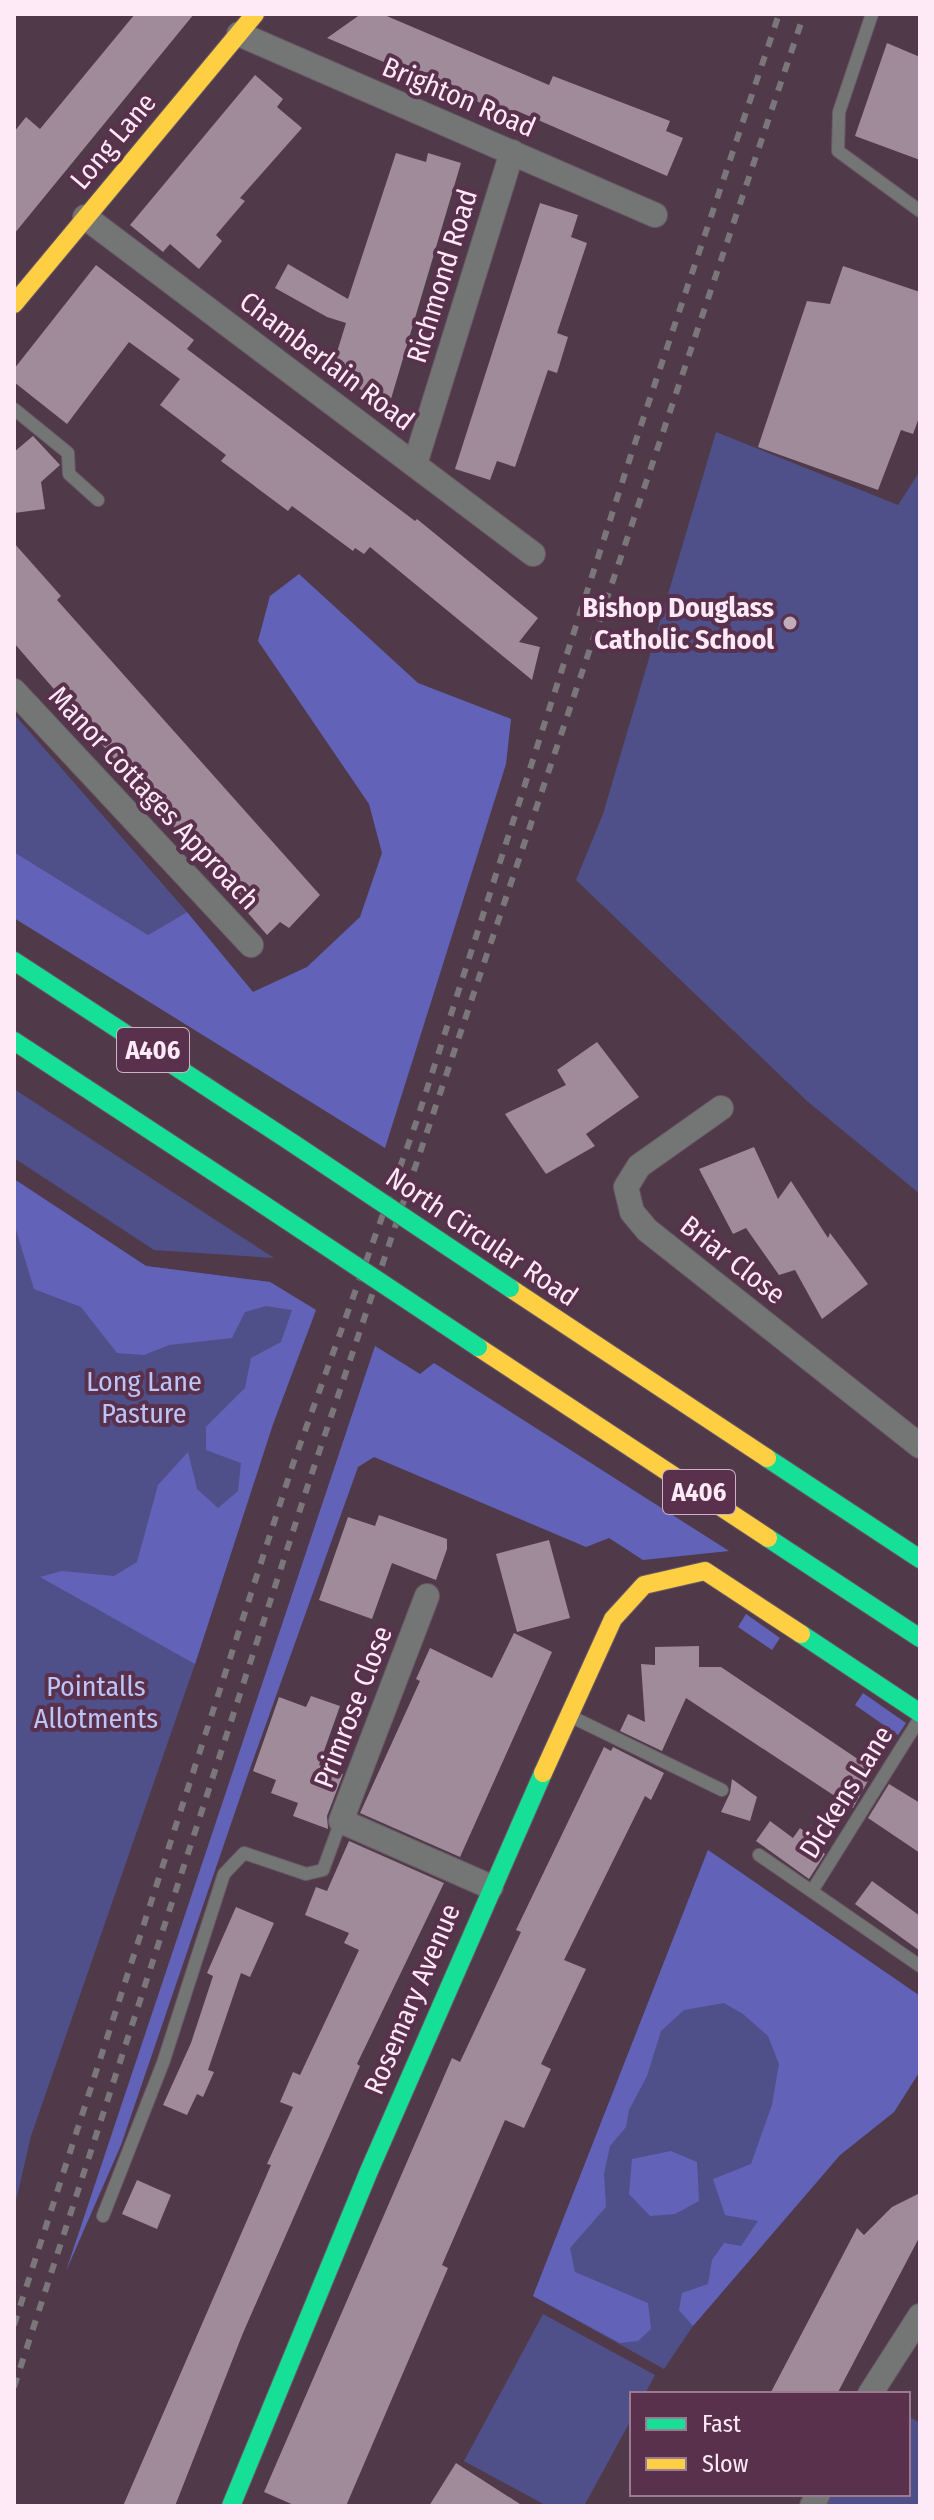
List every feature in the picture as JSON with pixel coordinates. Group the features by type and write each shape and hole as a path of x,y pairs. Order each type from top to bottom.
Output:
{"main road":[{"name":"Long Lane","path":"14,304 255,14"},
{"name":"North Circular Road","path":"14,961 920,1559"},
{"name":"A406","path":"14,1041 920,1638"},
{"name":"Rosemary Avenue","path":"231,2506 340,2234 491,1887 613,1619 644,1585 705,1571 920,1715"}],"street":[{"name":"Brighton Road","path":"239,34 655,215"},
{"name":"Richmond Road","path":"415,464 512,152"},
{"name":"Chamberlain Road","path":"85,217 533,554"},
{"name":"Manor Cottages Approach","path":"14,691 251,945"},
{"name":"Briar Close","path":"721,1108 639,1166 626,1187 632,1212 647,1230 920,1446"},
{"name":"Primrose Close","path":"427,1596 341,1821 491,1887"},
{"path":"871,2392 920,2316"}],"lane":[{"path":"872,14 839,112 838,151 920,211"},
{"path":"14,409 68,453 69,474 98,500"},
{"name":"Dickens Lane","path":"812,1891 920,1715"},
{"path":"569,1716 722,1790"},
{"path":"103,2216 163,2063 224,1874 244,1853 306,1874 323,1870 341,1821"},
{"path":"759,1855 920,1966"}],"green space":[{"name":"Bishop Douglass Catholic School","path":"716,432 898,505 920,471 920,1194 807,1101 576,880 603,814"},
{"path":"14,714 187,912 148,935 14,852"},
{"path":"14,1089 274,1258 154,1250 14,1158"},
{"name":"Long Lane Pasture","path":"14,1179 146,1266 270,1282 316,1310 273,1424 195,1664 31,2136 14,2209"},
{"path":"708,1850 920,1996 920,2071 894,2112 840,2155 693,2326 664,2369 533,2296"},
{"path":"543,2314 655,2375 646,2392 630,2392 630,2422 584,2506 547,2506 464,2461"},
{"path":"910,2417 920,2423 920,2506 813,2506 818,2496 910,2496"}],"shaded area":[{"path":"299,574 418,683 511,719 506,764 385,1148 14,918 14,852 148,935 187,912 253,992 307,967 360,917 382,853 369,804 258,641 270,596"},
{"path":"14,1179 146,1266 270,1282 316,1310 273,1424 195,1664 40,1577 62,1571 114,1576 137,1562 158,1485 188,1452 197,1489 218,1508 238,1491 241,1463 206,1450 206,1427 245,1388 251,1358 281,1342 292,1310 266,1306 245,1312 232,1338 169,1345 144,1355 117,1353 81,1307 34,1289 14,1223"},
{"path":"375,1346 420,1374 434,1363 729,1551 643,1560 609,1538 586,1547 374,1457 358,1467 247,1777 121,2145 66,2271"},
{"path":"746,1614 780,1638 772,1650 738,1627"},
{"path":"863,1693 906,1723 898,1735 855,1705"},
{"path":"708,1850 920,1996 920,2071 894,2112 840,2155 693,2326 679,2310 682,2293 708,2284 712,2260 724,2243 741,2246 758,2221 725,2215 713,2179 751,2164 772,2105 779,2064 768,2036 743,2014 724,2003 684,2010 661,2031 647,2076 629,2110 626,2127 610,2146 604,2174 606,2207 570,2248 575,2272 648,2303 651,2329 638,2341 620,2343 533,2296"},
{"path":"671,2151 697,2162 699,2201 675,2214 650,2216 629,2194 632,2159"}],"building":[{"path":"135,14 194,14 14,234 14,132 26,117 40,129"},
{"path":"361,14 382,14 549,85 553,76 670,121 666,131 683,138 667,176 515,110 512,116 327,38"},
{"path":"887,43 920,57 920,160 855,136"},
{"path":"255,75 283,99 277,107 302,128 240,198 245,201 216,235 222,241 199,269 170,244 163,252 130,225"},
{"path":"396,153 426,162 428,153 461,163 388,409 357,387 361,373 333,365 346,323 327,317 275,288 288,264 348,299"},
{"path":"540,203 578,215 571,237 587,243 557,333 568,337 557,373 548,370 515,467 497,461 490,480 455,469"},
{"path":"96,265 194,340 187,349 415,521 417,519 538,618 519,642 540,647 532,680 370,547 364,554 355,548 353,551 292,506 288,511 221,461 226,455 160,405 180,379 129,342 67,424 14,382 14,369"},
{"path":"843,266 920,292 920,415 913,434 901,430 878,490 758,447 807,301 830,304"},
{"path":"33,436 60,465 41,482 45,509 14,513 14,452"},
{"path":"14,543 61,596 57,600 320,895 289,928 280,922 267,935 14,643"},
{"path":"597,1042 639,1097 586,1134 595,1146 546,1174 505,1114 566,1085 557,1070"},
{"path":"754,1147 778,1199 791,1181 828,1238 830,1233 868,1284 822,1319 795,1270 779,1275 746,1228 733,1234 699,1169"},
{"path":"379,1515 447,1539 447,1549 436,1580 392,1563 372,1619 319,1600 348,1517 375,1526"},
{"path":"549,1540 570,1618 517,1632 496,1554"},
{"path":"514,1633 552,1652 460,1857 360,1813 420,1681 416,1679 430,1648 492,1678"},
{"path":"699,1646 699,1667 721,1667 874,1770 853,1808 686,1698 662,1751 620,1731 628,1714 645,1722 641,1664 655,1665 655,1647"},
{"path":"311,1696 340,1706 319,1765 343,1774 327,1816 328,1829 293,1816 298,1803 271,1793 276,1780 253,1771 279,1697 306,1707"},
{"path":"604,1747 611,1751 613,1747 664,1773 651,1800 645,1796 564,1960 586,1969 541,2064 551,2069 524,2128 505,2120 442,2265 448,2268 346,2506 296,2506 264,2492 452,2058 460,2062 521,1932 516,1930"},
{"path":"732,1779 757,1797 750,1821 721,1812 730,1793"},
{"path":"889,1784 920,1803 920,1853 868,1818"},
{"path":"770,1821 793,1838 800,1828 824,1846 821,1851 825,1854 809,1879 756,1841"},
{"path":"349,1841 444,1883 357,2064 360,2066 243,2333 175,2506 123,2506 271,2165 267,2164 293,2107 280,2102 293,2072 300,2075 359,1950 344,1943 349,1933 305,1915 316,1887 327,1891"},
{"path":"872,1881 920,1916 920,1951 855,1904"},
{"path":"236,1907 274,1923 250,1977 241,1973 208,2070 214,2072 203,2097 197,2094 187,2115 163,2105 191,2043 213,1976 207,1973"},
{"path":"137,2180 171,2195 157,2229 122,2214"},
{"path":"920,2193 920,2236 838,2392 771,2392 857,2228 864,2235 892,2207"},
{"path":"456,2463 523,2506 429,2506"}],"railway":[{"path":"14,2325 293,1464 417,1120 630,458 779,14"},
{"path":"14,2387 311,1476 804,14"}],"traffic: fast":[{"path":"14,961 291,1142"},
{"path":"14,1041 258,1201"},
{"path":"291,1142 510,1288"},
{"path":"258,1201 478,1347"},
{"path":"767,1458 920,1559"},
{"path":"768,1538 920,1638"},
{"path":"801,1634 920,1713"},
{"path":"231,2506 369,2171 543,1773"}],"traffic: slow":[{"path":"14,304 255,14"},
{"path":"510,1288 767,1458"},
{"path":"478,1347 768,1538"},
{"path":"543,1773 613,1619 644,1585 705,1571 801,1634"}],"place":[{"name":"Bishop Douglass Catholic School","path":"790,623"}],"park label":[{"name":"Pointalls Allotments","path":"96,1702"}]}
